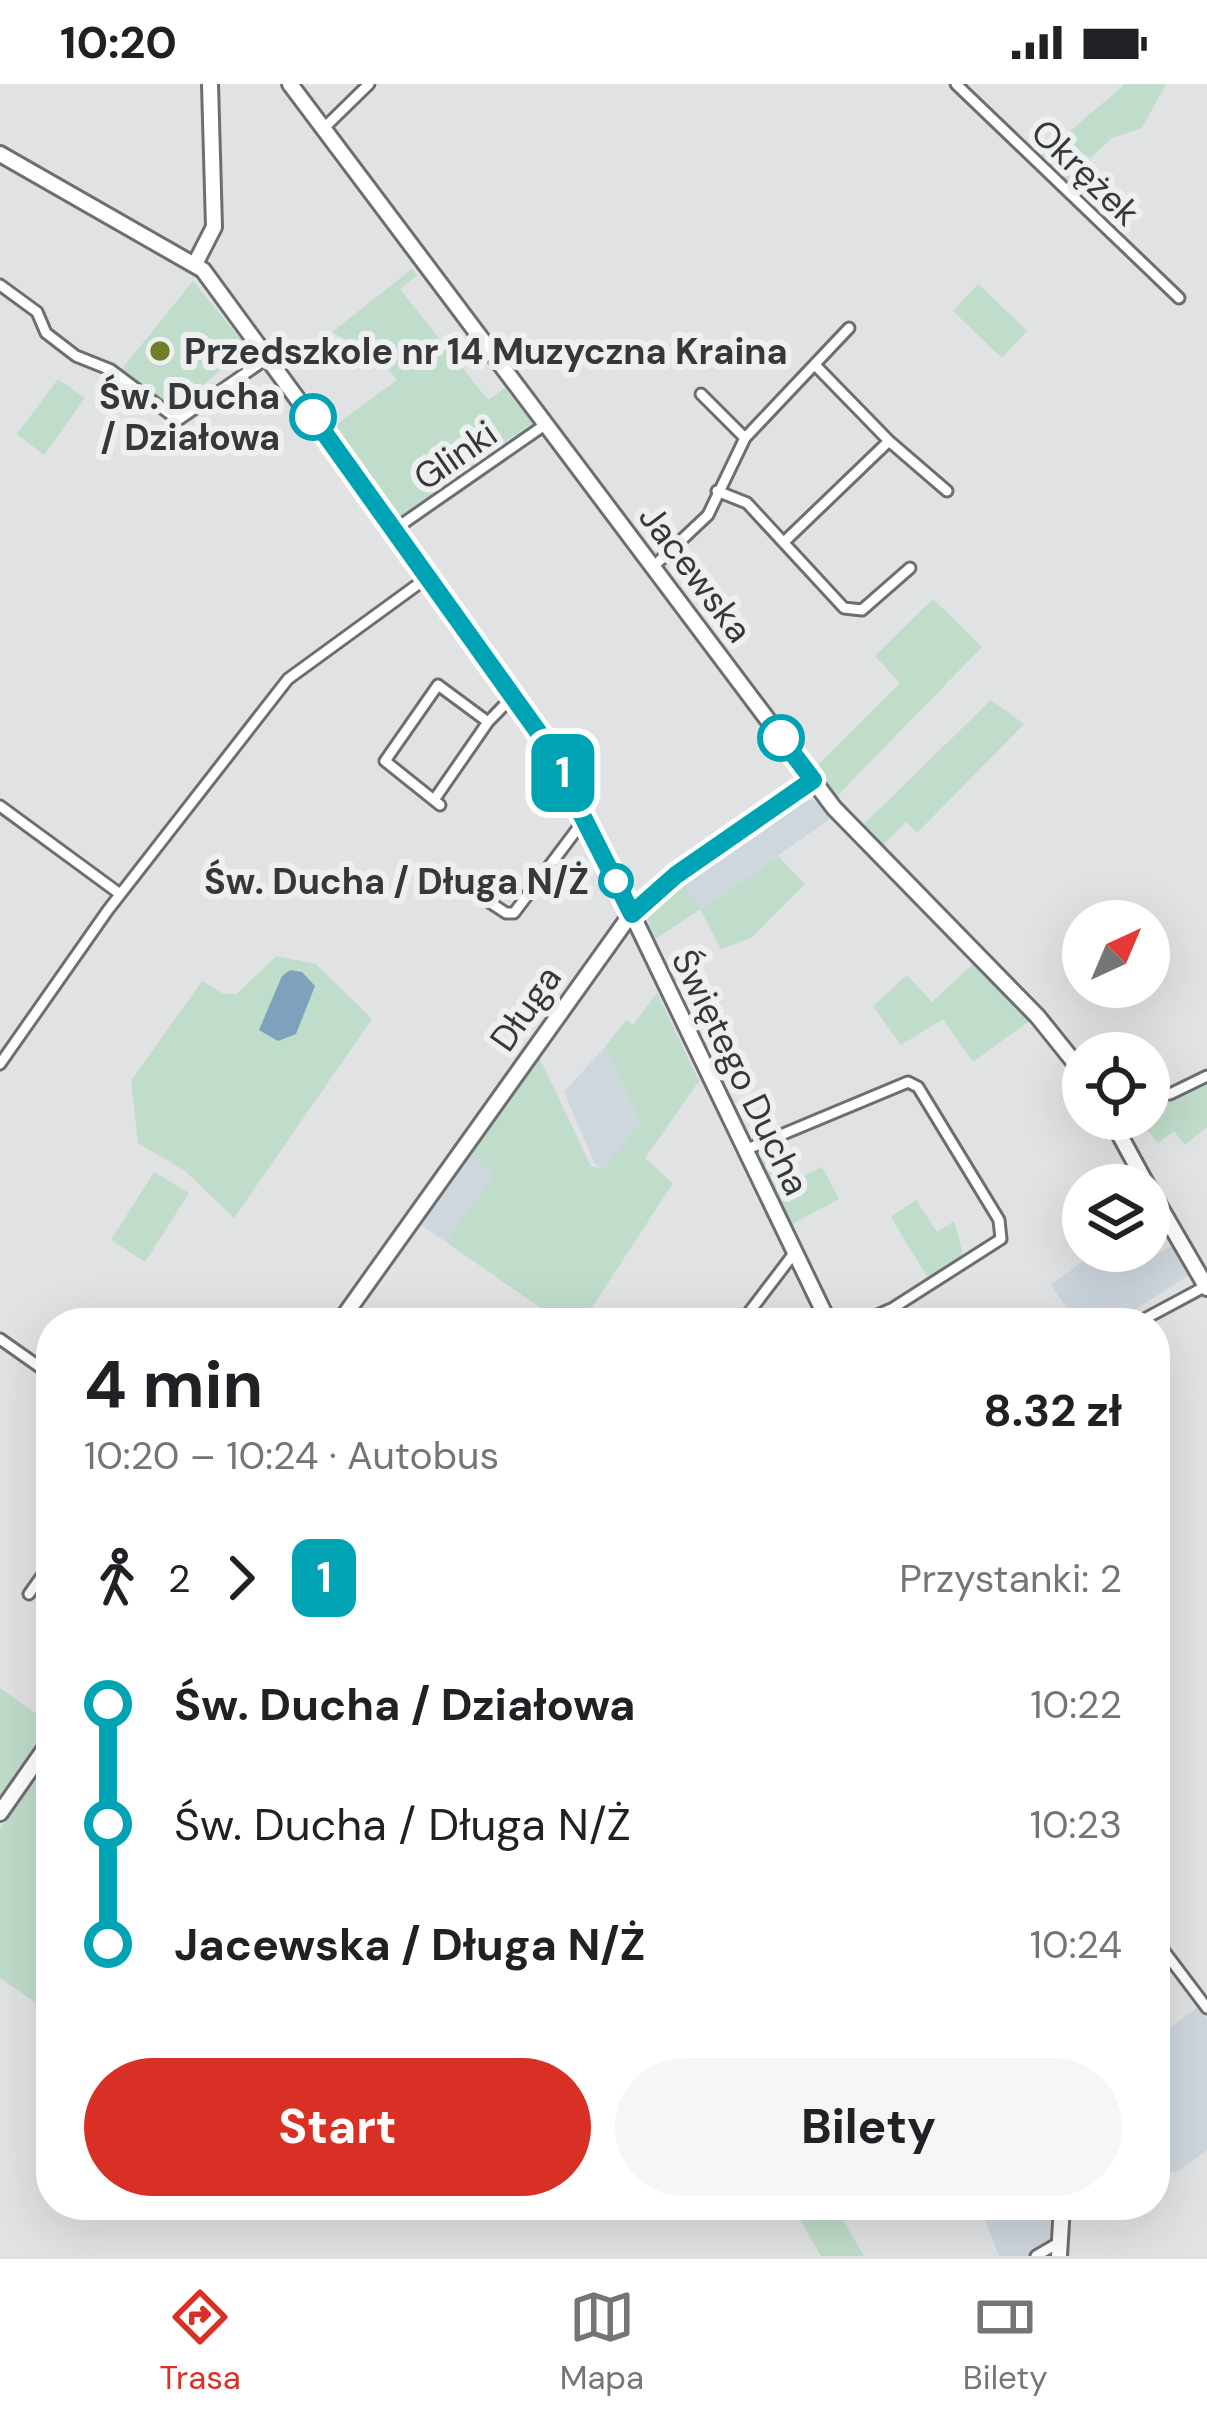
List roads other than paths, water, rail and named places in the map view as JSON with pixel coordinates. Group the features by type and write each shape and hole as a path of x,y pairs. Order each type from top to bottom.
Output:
{"street":[{"path":"195,264 214,227 210,84"},
{"name":"Jacewska","path":"290,84 852,830 1062,1047"},
{"path":"322,130 369,84"},
{"name":"Okrężek","path":"956,84 1179,298"},
{"name":"Świętego Ducha","path":"0,154 195,264 269,356 514,695 588,823 822,1308"},
{"path":"0,284 37,312 46,333 76,356 111,370 178,420 269,356"},
{"path":"654,566 708,515 745,438 849,328"},
{"path":"815,365 889,441 947,491"},
{"path":"701,394 745,438"},
{"name":"Glinki","path":"395,529 546,424"},
{"path":"784,542 889,441"},
{"path":"717,490 747,503 844,608 854,612 910,568"},
{"path":"0,1064 4,1047 288,679 428,576"},
{"path":"488,722 438,686 385,761 437,802 488,722 514,695"},
{"name":"Długa","path":"351,1308 632,914 676,875 813,780"},
{"path":"0,806 120,894"},
{"path":"471,890 506,913 514,913 578,829 588,823"},
{"path":"1170,1094 1207,1076"},
{"path":"746,1150 908,1082 918,1087 1003,1231 995,1248 886,1308"},
{"path":"1166,1308 1206,1287 1170,1225"},
{"path":"752,1308 795,1252"},
{"path":"0,1340 36,1365"},
{"path":"29,1594 36,1584"},
{"path":"0,1813 36,1761"},
{"path":"1170,1959 1207,2008"},
{"path":"1036,2256 1060,2249"}],"water":[{"path":"290,970 302,972 315,986 296,1034 278,1041 259,1030 282,976"}],"place":[{"name":"Przedszkole nr 14 Muzyczna Kraina","path":"160,351"},
{"name":"Św. Ducha / Działowa","path":"313,417"},
{"name":"Św. Ducha / Długa N/Ż","path":"616,881"}]}
